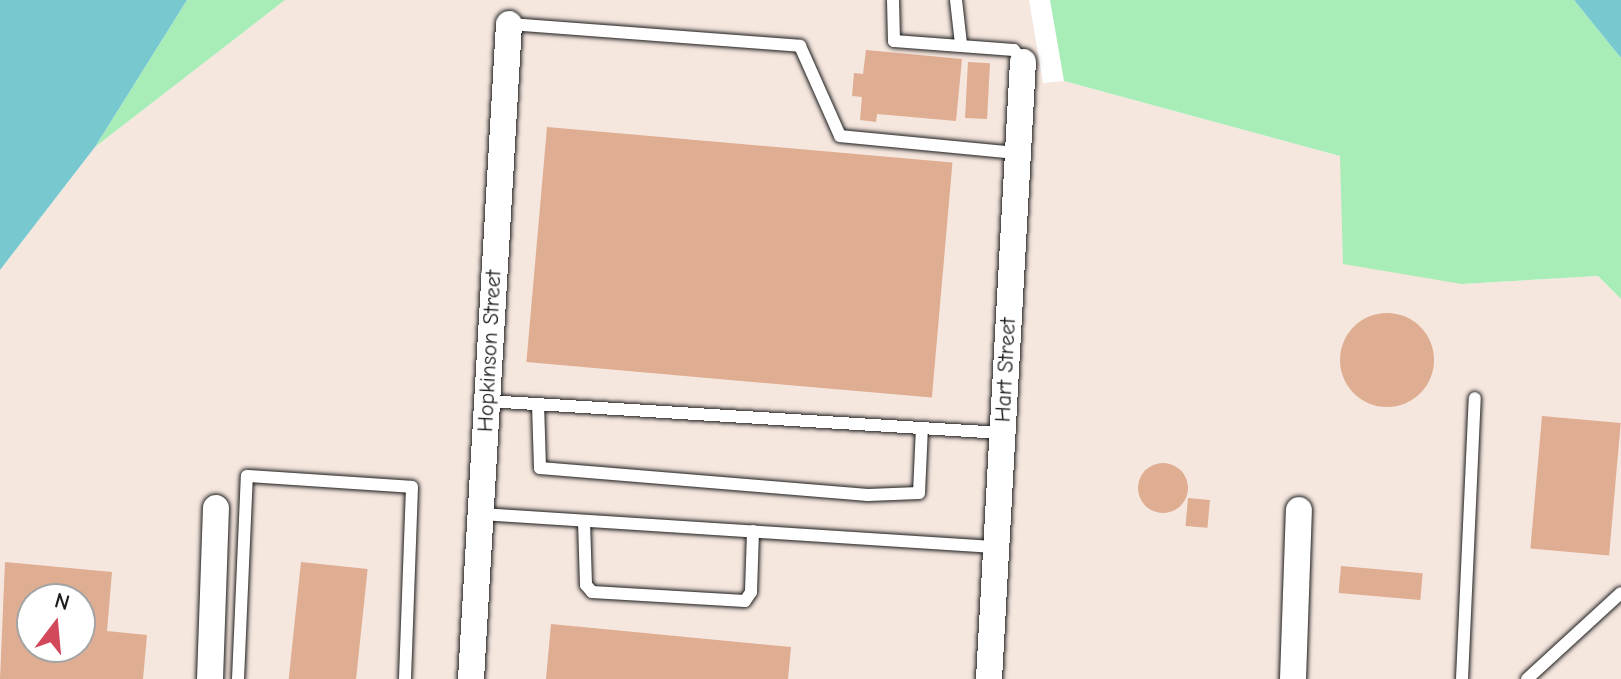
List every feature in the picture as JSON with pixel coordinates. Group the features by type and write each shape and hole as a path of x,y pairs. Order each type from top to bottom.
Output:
{"street":[{"name":"Hopkinson Street","path":"471,679 509,24"},
{"name":"Hart Street","path":"989,679 1023,62"},
{"path":"210,679 216,508"},
{"path":"1293,679 1299,510"}],"lane":[{"path":"893,0 894,41 1014,50 1023,62"},
{"path":"956,0 961,44"},
{"path":"509,24 800,46 840,136 1018,153"},
{"path":"1462,679 1475,398"},
{"path":"487,401 1002,433"},
{"path":"538,404 540,468 868,495 919,493 922,428"},
{"path":"238,679 247,476 412,487 405,679"},
{"path":"481,514 996,547"},
{"path":"584,521 586,585 592,592 607,593 745,601 751,592 753,531"},
{"path":"1527,679 1621,593"}],"shaded area":[{"path":"285,0 1029,0 1043,83 1064,81 1340,156 1462,284 1598,276 1621,299 1621,679 0,679 0,270 95,147"}],"green space":[{"path":"187,0 285,0 95,147"},
{"path":"1050,0 1574,0 1621,58 1621,299 1598,276 1462,284 1343,264 1340,156 1064,81"}],"water":[{"path":"0,0 187,0 95,147 0,270"},
{"path":"1574,0 1621,0 1621,58"}],"building":[{"path":"866,50 962,59 956,121 877,114 876,122 860,120 862,97 852,96 854,73 863,74"},
{"path":"968,62 990,63 987,119 965,118"},
{"path":"547,127 952,162 932,398 526,362"},
{"path":"1387,313 1405,316 1420,327 1431,342 1434,360 1431,378 1420,393 1405,404 1387,407 1369,404 1354,393 1343,378 1340,360 1343,342 1354,327 1369,316"},
{"path":"1542,416 1621,423 1609,555 1530,548"},
{"path":"1163,463 1181,470 1188,488 1181,506 1163,513 1145,506 1138,488 1145,470"},
{"path":"1188,498 1210,500 1207,528 1186,526"},
{"path":"5,562 112,572 107,631 147,635 143,679 0,679"},
{"path":"301,562 368,569 356,679 289,679"},
{"path":"1341,566 1423,573 1420,600 1339,593"},
{"path":"551,624 791,647 788,679 546,679"}]}
